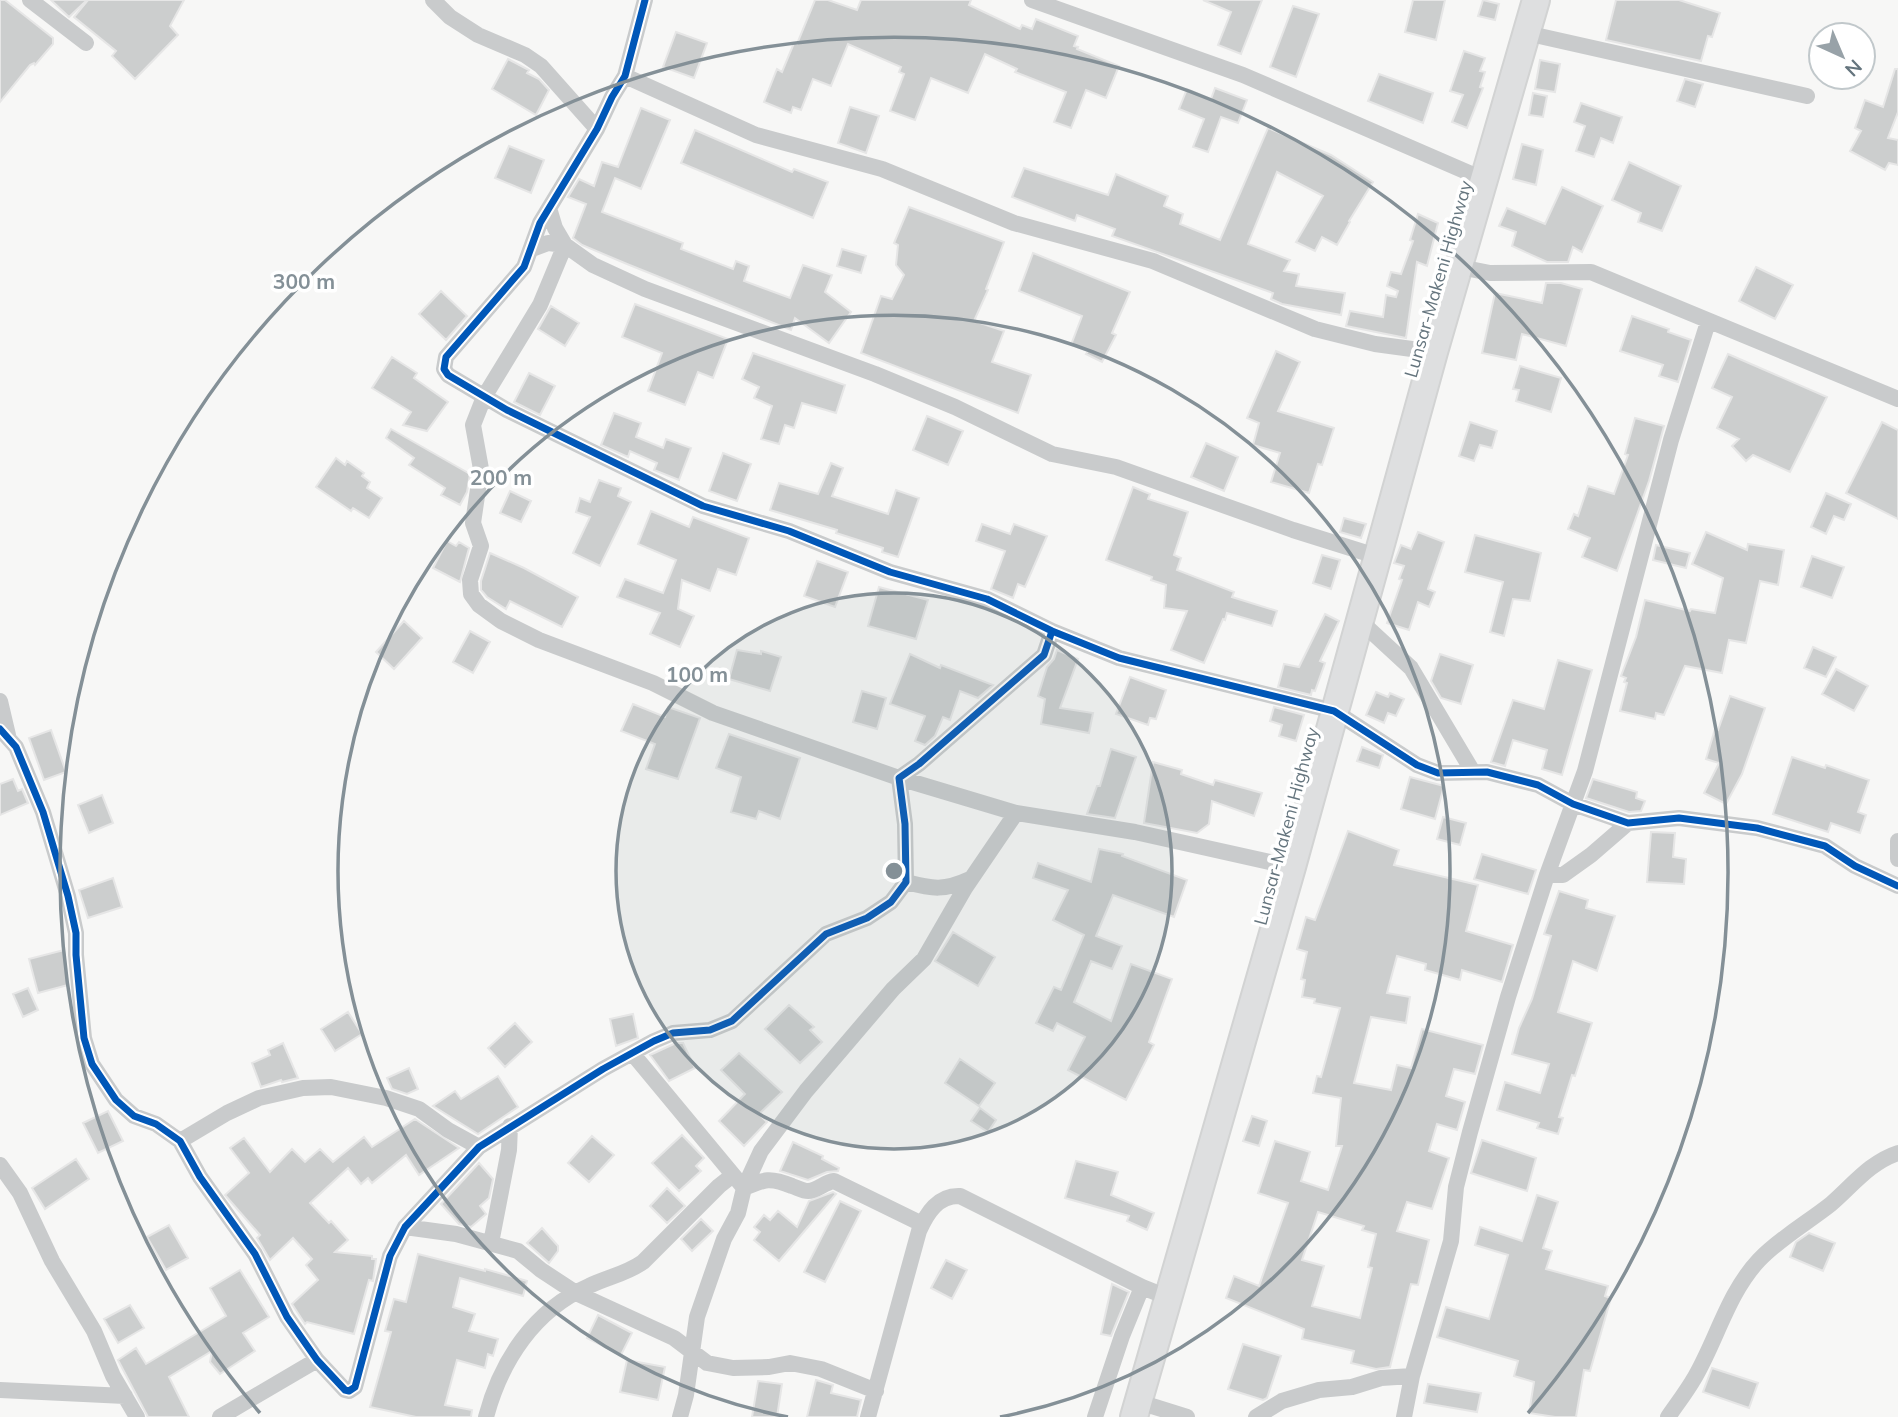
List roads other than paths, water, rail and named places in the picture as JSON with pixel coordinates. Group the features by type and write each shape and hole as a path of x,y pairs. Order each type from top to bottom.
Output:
{"main road":[{"name":"Lunsar-Makeni Highway","path":"1137,1410 1167,1297 1292,867 1376,556 1536,0"}],"street":[{"path":"30,0 86,43"},
{"path":"433,0 450,17 478,35 525,55 541,66 597,129"},
{"path":"645,0 625,76 597,129 540,223 524,267 446,357 444,369 448,375 484,397 703,506 789,531 890,572 987,599 1052,631 1119,659 1334,711 1417,765 1438,773 1487,772 1538,785 1573,804 1628,823 1679,818 1757,828 1825,846 1855,866 1898,886"},
{"path":"1032,0 1242,75 1483,178"},
{"path":"1526,33 1807,96"},
{"path":"625,76 756,135 883,169 1014,223 1153,261 1315,329 1375,344 1434,352"},
{"path":"550,208 555,228 565,245 593,265 645,289 886,379 955,407 1052,454 1116,467 1293,530 1376,556"},
{"path":"532,249 548,243 565,245"},
{"path":"565,245 540,305 484,397 473,425 481,469 473,523 481,546 470,580 471,594 479,605 501,621 539,640 653,683 713,713 898,778 1016,813 1135,832 1292,867"},
{"path":"1460,267 1490,273 1591,272 1898,399"},
{"path":"1404,1417 1412,1376 1451,1241 1456,1187 1467,1143 1508,997 1547,875 1585,771 1671,440 1707,322"},
{"path":"1359,620 1411,668 1473,772"},
{"path":"898,778 919,764 1044,655 1052,631"},
{"path":"0,701 4,732 16,747 43,812 68,896 76,933 84,1038 92,1063 116,1100 134,1116 156,1124 180,1142 200,1177 255,1254 287,1317 317,1360 349,1391 355,1387 390,1256 405,1227 479,1147 632,1053 673,1033 710,1030 732,1021 826,934 867,918 891,902 906,882 905,824 898,778"},
{"path":"680,1417 686,1395 697,1317 724,1239 761,1151 806,1091 893,989 924,959 972,878 1016,813"},
{"path":"1547,875 1563,875 1628,823"},
{"path":"1898,841 1898,859"},
{"path":"906,882 930,889 950,888 972,878"},
{"path":"632,1053 744,1188"},
{"path":"180,1142 227,1113 259,1098 303,1088 331,1087 386,1098 419,1109 447,1130 479,1147"},
{"path":"491,1243 509,1150 510,1126"},
{"path":"1668,1417 1696,1376 1725,1311 1758,1262 1783,1237 1830,1205 1866,1171 1886,1157 1898,1153"},
{"path":"0,1165 20,1193 52,1261 94,1331 113,1376 137,1417"},
{"path":"486,1417 493,1391 515,1349 534,1323 589,1286 630,1272 733,1175"},
{"path":"744,1188 767,1179 806,1191 834,1181 922,1224"},
{"path":"868,1417 922,1224 941,1200 949,1196 960,1196 1167,1297"},
{"path":"405,1227 456,1234 518,1251 576,1293 674,1338 707,1363 733,1368 769,1367 790,1363 821,1369 876,1391"},
{"path":"1095,1417 1122,1336 1142,1287"},
{"path":"220,1417 317,1360"},
{"path":"1256,1417 1282,1401 1319,1390 1352,1387 1381,1378 1412,1376"},
{"path":"0,1390 125,1396"},
{"path":"1137,1410 1187,1417"}]}
